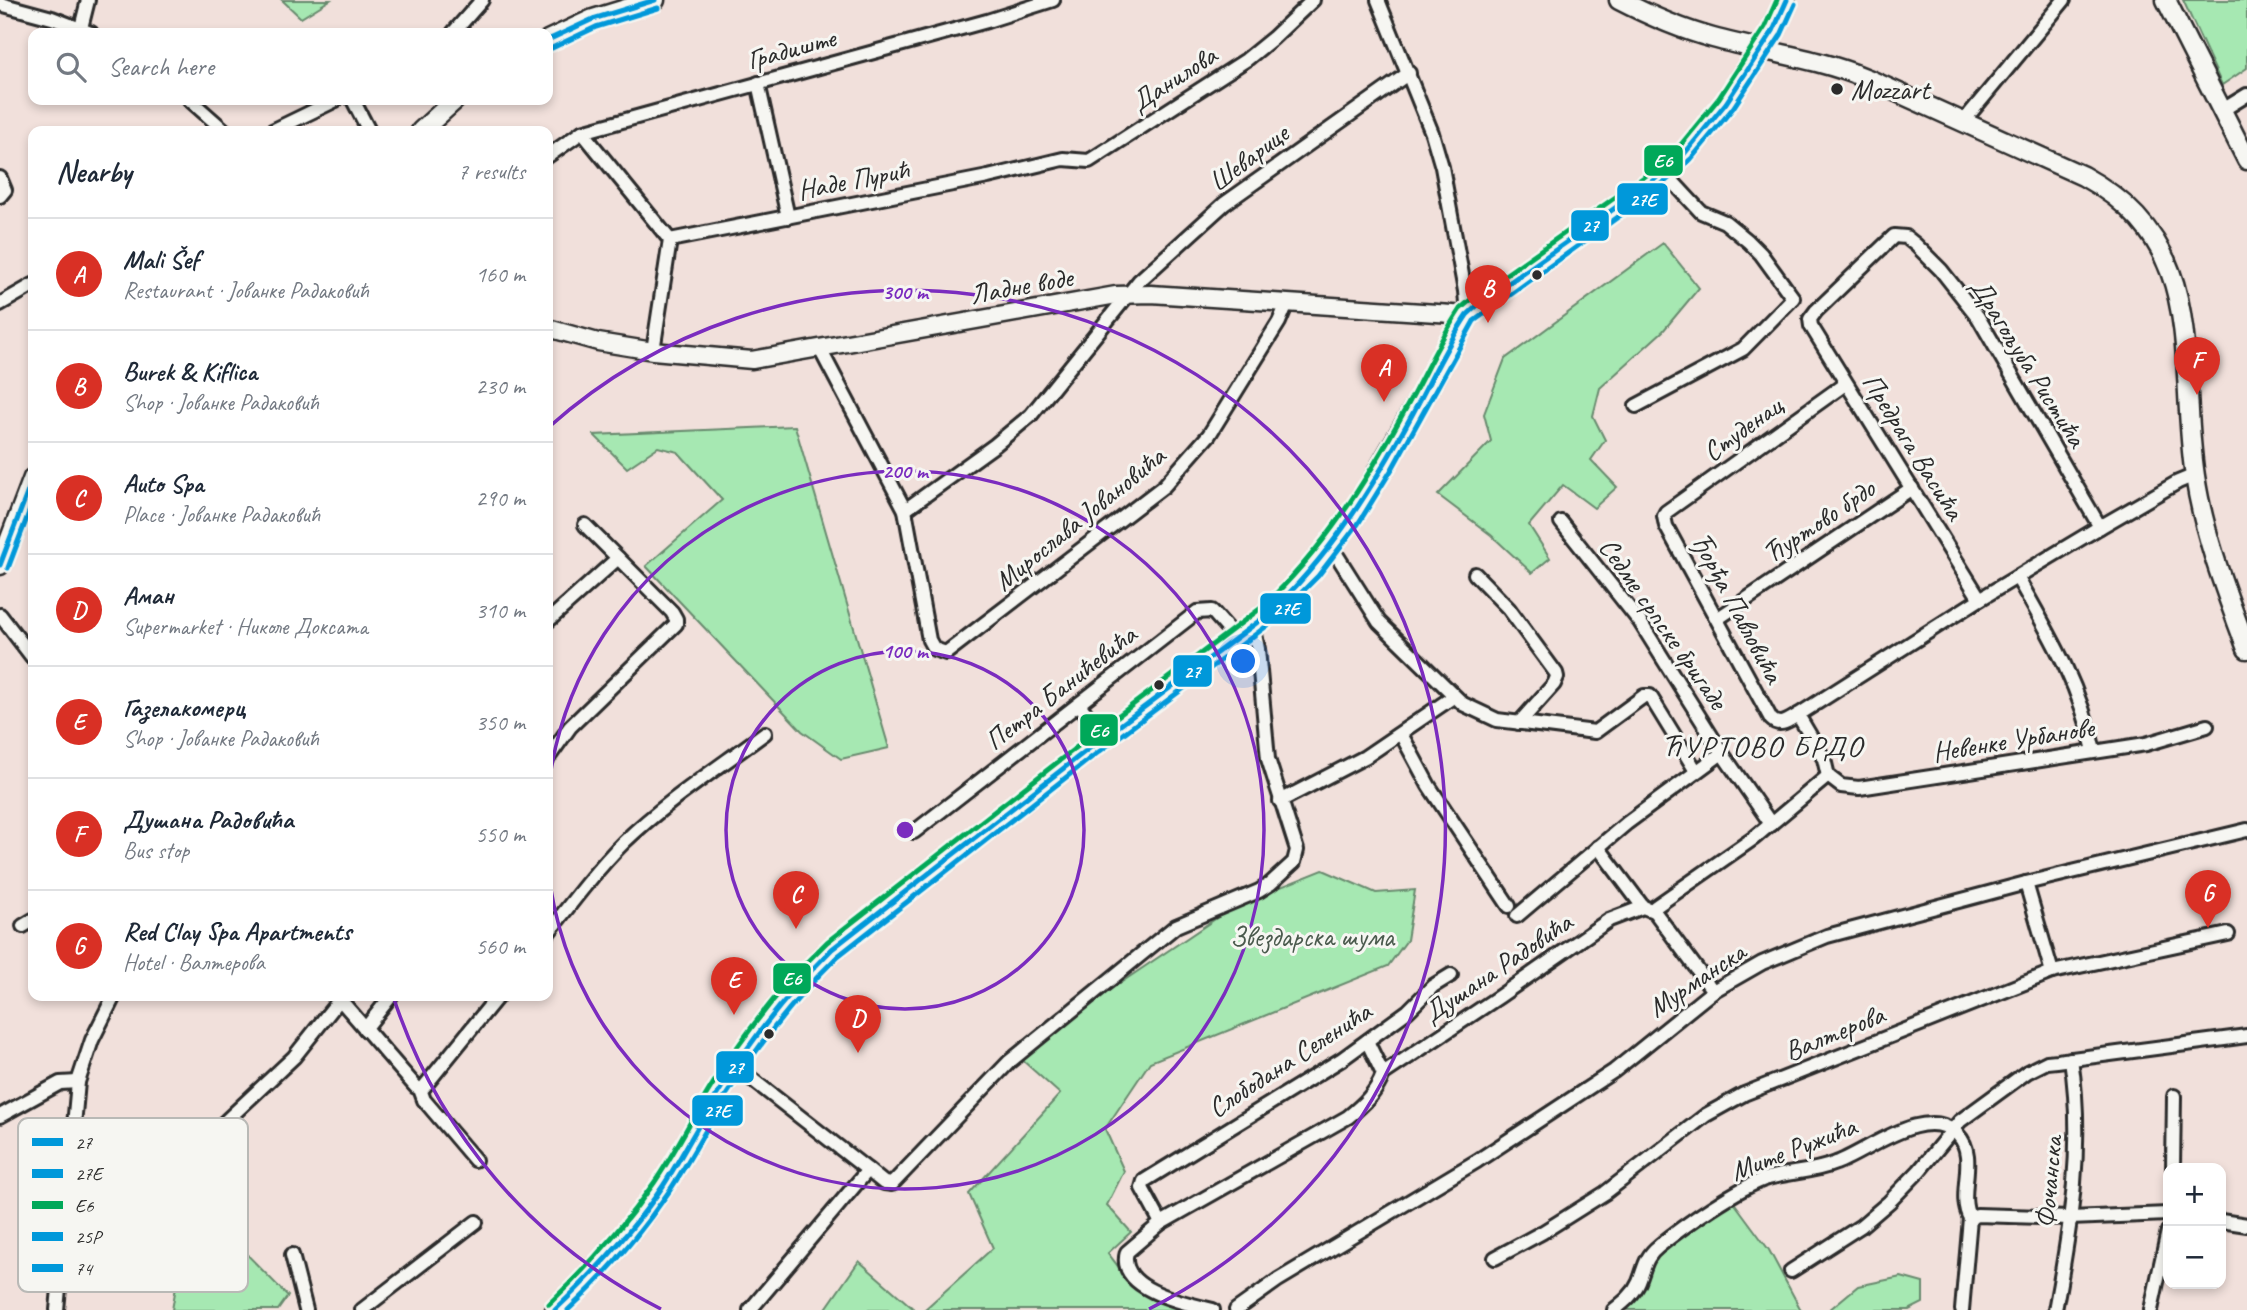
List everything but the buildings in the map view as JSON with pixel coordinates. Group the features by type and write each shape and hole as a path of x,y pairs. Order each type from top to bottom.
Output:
{"main road":[{"path":"553,38 593,19 655,0"},
{"path":"1619,0 1673,25 1717,39 1841,68 2099,185 2125,205 2153,237 2171,272 2182,309 2195,475 2206,531 2247,649"},
{"path":"2166,0 2247,160"},
{"path":"555,1310 604,1262 638,1220 663,1185 735,1066 790,990 832,949 1295,590 1331,547 1374,480 1467,315 1664,172 1703,134 1762,48"},
{"path":"426,126 450,105"},
{"path":"0,565 28,491"}],"street":[{"path":"86,28 88,0"},
{"path":"457,28 482,0"},
{"name":"Градиште","path":"553,152 582,132 987,21 1053,0"},
{"name":"Данилова","path":"1045,163 1063,159 1081,162 1095,159 1246,60 1313,0"},
{"path":"1378,0 1432,133 1442,167 1467,315"},
{"path":"1762,48 1781,18 1787,0"},
{"path":"1963,122 2064,0"},
{"path":"0,4 76,28"},
{"name":"Шеварице","path":"905,510 995,445 1031,415 1126,295 1224,204 1409,73"},
{"path":"758,83 788,217"},
{"path":"2221,111 2247,95"},
{"path":"196,105 219,126"},
{"path":"282,126 326,105"},
{"path":"356,105 366,126"},
{"path":"582,132 670,240 653,351"},
{"name":"Наде Пурић","path":"670,240 988,177 1045,163"},
{"path":"1636,405 1743,349 1793,298 1761,254 1748,241 1725,222 1701,212 1664,172"},
{"path":"0,178 5,190 0,196"},
{"name":"Драгољуба Ристића","path":"1810,319 1894,236 1906,237 1941,270 1978,317 2100,527"},
{"path":"0,304 28,288"},
{"name":"Ладне воде","path":"553,329 598,342 653,351 752,360 1126,295 1467,315"},
{"name":"Мирослава Јовановића","path":"905,510 929,640 934,649 946,653 1164,486 1209,435 1279,322 1287,303"},
{"name":"Предрага Васића","path":"1810,319 1816,337 1980,599"},
{"path":"820,349 905,510"},
{"name":"Студенац","path":"1666,512 1845,384"},
{"path":"1828,776 1825,760 1798,715 1980,599 2178,482 2195,475"},
{"name":"Ћуртово брдо","path":"1717,619 1912,488"},
{"name":"Ђорђа Павловића","path":"1666,512 1666,526 1771,719 1782,724 1798,715"},
{"name":"Седме српске бригаде","path":"1561,522 1640,622 1722,753 1771,824"},
{"path":"553,751 570,727 676,624 672,612 585,525"},
{"path":"1331,547 1379,622 1453,697 1470,709 1488,718 1595,732 1644,696 1650,696 1696,771"},
{"path":"553,616 618,558"},
{"path":"1475,574 1509,609 1556,673 1555,684 1519,723"},
{"path":"2017,577 2064,659 2082,703 2094,751"},
{"name":"Петра Банићевића","path":"914,832 1197,612 1212,611 1235,637"},
{"path":"0,615 28,651"},
{"path":"735,1066 884,1183 892,1184 1009,1062 1176,926 1259,891 1279,877 1294,862 1297,853 1268,760 1258,649 1253,624"},
{"path":"1280,801 1341,771 1401,734 1453,697"},
{"path":"1079,704 1103,737"},
{"name":"Невенке Урбанове","path":"1828,776 1841,786 1859,788 2146,744 2207,726"},
{"path":"553,922 624,842 654,816 765,733"},
{"path":"1401,734 1429,786 1513,911 1722,753"},
{"name":"Душана Радовића","path":"1383,1074 1604,924 1629,911 1656,907 1742,847 1828,776"},
{"name":"Мурманска","path":"1236,1310 1278,1280 1477,1161 1614,1071 1713,991 1762,963 1827,936 2026,883 2247,831"},
{"path":"1598,847 1713,991"},
{"path":"2026,883 2052,972"},
{"name":"Валтерова","path":"1495,1258 1605,1193 1706,1115 1744,1094 2052,972 2228,934"},
{"name":"Слободана Селенића","path":"1161,1223 1142,1188 1142,1183 1318,1075 1408,1011 1433,986 1451,975"},
{"path":"75,1118 78,1082 92,1040 112,1001"},
{"path":"229,1118 294,1058 337,1001"},
{"path":"342,1001 420,1089 424,1100 475,1160"},
{"path":"365,1029 387,1001"},
{"path":"420,1089 425,1087 494,1001"},
{"path":"1791,1271 1861,1226 1919,1171 1951,1129 2026,1072 2047,1062 2247,1036"},
{"path":"1213,1310 1160,1295 1138,1282 1128,1269 1126,1252 1161,1223 1348,1117 1375,1090 1383,1074 1367,1041"},
{"name":"Фочанска","path":"2054,1310 2077,1166 2078,1119 2071,1059"},
{"path":"0,1116 60,1083 78,1082"},
{"path":"2173,1163 2174,1096"},
{"name":"Мите Ружића","path":"1614,1310 1633,1292 1647,1258 1656,1248 1756,1183 1838,1163 1911,1127 1937,1125 1951,1129"},
{"path":"1951,1129 1960,1137 1966,1150 1966,1208 1970,1218 1962,1310"},
{"path":"750,1310 868,1170"},
{"path":"1970,1218 1977,1215 2070,1217 2163,1214"},
{"path":"362,1310 475,1222"},
{"path":"2226,1222 2247,1225"},
{"path":"2151,1310 2163,1254"},
{"path":"292,1255 306,1310"},
{"path":"57,1310 59,1292"}],"green space":[{"path":"282,0 330,0 301,18"},
{"path":"2183,0 2247,0 2247,68 2222,85"},
{"path":"1663,243 1699,288 1663,331 1600,388 1593,416 1605,440 1591,460 1617,487 1594,508 1563,485 1529,525 1550,558 1532,573 1491,535 1438,495 1491,441 1484,414 1505,359"},
{"path":"795,426 889,748 841,759 802,731 646,566 722,500 678,452 658,447 627,468 594,435"},
{"name":"Звездарска шума","path":"1323,870 1376,893 1415,890 1407,940 1388,966 1150,1062 1105,1129 1124,1171 1107,1205 1131,1232 1108,1253 1136,1290 1182,1310 924,1310 993,1248 969,1194 1060,1094 1021,1059 1107,992 1236,905"},
{"path":"1730,1197 1769,1250 1801,1310 1614,1310 1627,1299 1647,1258"},
{"path":"248,1255 288,1296 278,1310 172,1310 175,1292 248,1292"},
{"path":"859,1261 915,1310 825,1310"},
{"path":"1901,1277 1923,1283 1923,1303 1909,1310 1829,1310 1858,1286"}],"transit line":[{"name":"25P","path":"553,38 593,19 655,0"},
{"name":"E6","path":"549,1304 578,1276 642,1199 662,1172 737,1048 764,1011 810,958 1082,743 1261,608 1324,539 1359,489 1460,309 1644,177 1679,147 1719,98 1765,27 1777,0"},
{"name":"27","path":"555,1310 599,1266 639,1219 663,1186 745,1052 816,965 832,949 1087,750 1267,615 1290,593 1330,545 1366,494 1467,315 1649,184 1685,153 1726,103 1773,31 1787,0"},
{"name":"27E","path":"568,1310 609,1269 645,1224 676,1181 725,1097 751,1059 792,1005 822,972 838,956 1092,757 1272,622 1318,576 1358,524 1392,469 1474,321 1654,191 1691,159 1733,108 1781,35 1795,4"},
{"name":"74","path":"553,48 596,27 658,8"},
{"name":"25P","path":"0,565 28,491"},
{"name":"74","path":"8,568 28,515"}],"place":[{"name":"Mozzart","path":"1837,89"},
{"name":"Burek & Kiflica","path":"1488,323"},
{"name":"Душана Радовића","path":"2197,395"},
{"name":"Mali Šef","path":"1384,402"},
{"name":"Red Clay Spa Apartments","path":"2208,928"},
{"name":"Auto Spa","path":"796,929"},
{"name":"Газелакомерц","path":"734,1015"},
{"name":"Аман","path":"858,1053"}],"district":[{"name":"ЋУРТОВО БРДО","path":"1762,746"}]}
